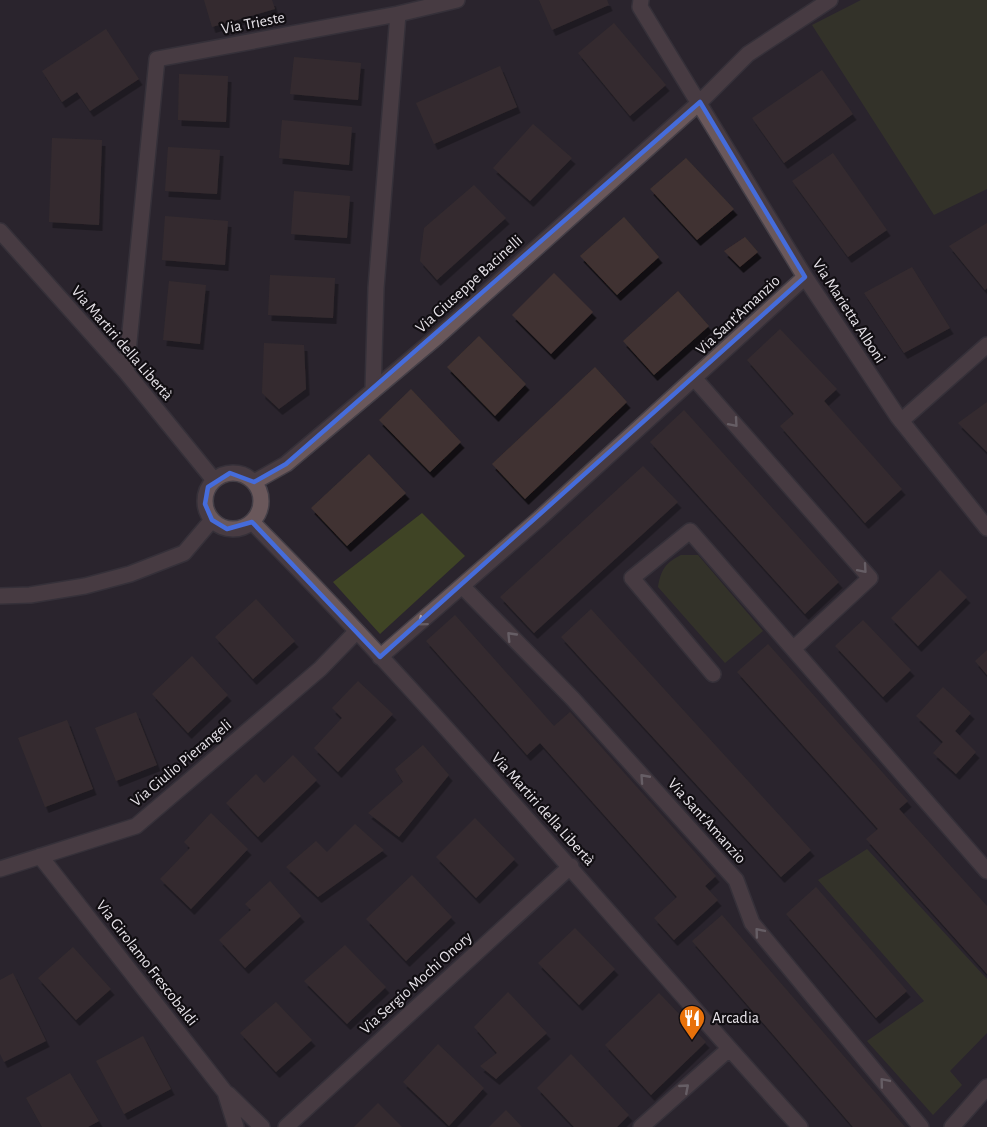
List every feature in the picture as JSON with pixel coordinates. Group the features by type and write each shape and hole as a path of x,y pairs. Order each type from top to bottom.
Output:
{"street":[{"path":"373,391 377,276 398,14 457,0"},
{"name":"Via Marietta Alboni","path":"641,0 640,7 805,277 901,421 987,528"},
{"name":"Via Giuseppe Bacinelli","path":"254,482 286,464 373,391 700,102 748,54 801,16 830,0"},
{"name":"Via Trieste","path":"126,372 158,59 398,14"},
{"name":"Via Martiri della Libertà","path":"0,231 126,372 214,480"},
{"name":"Via Sant'Amanzio","path":"380,657 463,587 805,277"},
{"path":"901,421 987,345"},
{"name":"Via Sant'Amanzio","path":"695,379 870,578 793,649"},
{"path":"230,473 247,477 254,482 259,490 261,507 252,522 244,527 227,529 212,520 207,513 206,495 214,480 230,473"},
{"path":"0,596 30,595 85,586 130,574 184,553 212,520"},
{"name":"Via Martiri della Libertà","path":"252,522 318,589 571,866 729,1049 800,1127"},
{"path":"713,674 632,578 690,531 987,871"},
{"name":"Via Sant'Amanzio","path":"463,587 572,698 736,880 752,923 921,1127"},
{"name":"Via Giulio Pierangeli","path":"0,869 136,826 320,669 356,632"},
{"name":"Via Girolamo Frescobaldi","path":"40,856 225,1092 262,1127"},
{"name":"Via Sergio Mochi Onory","path":"286,1127 571,866"},
{"path":"641,1127 729,1049"},
{"path":"952,1127 987,1086"},
{"name":"Via Girolamo Frescobaldi","path":"225,1092 236,1127"}],"highlighted area":[{"path":"700,102 805,277 380,657 252,522 227,529 212,520 205,504 208,487 230,473 254,482 286,464"}],"green space":[{"path":"861,0 987,0 987,189 934,215 812,25"},
{"path":"422,513 465,556 380,634 333,582"},
{"path":"681,555 698,555 763,631 725,663 658,587 665,568"},
{"path":"867,849 987,979 987,1033 950,1071 962,1085 933,1115 867,1041 924,1001 818,880"}],"building":[{"path":"204,0 272,0 275,9 212,27"},
{"path":"539,0 607,0 609,5 552,30"},
{"path":"614,23 666,85 630,116 578,53"},
{"path":"106,29 139,79 90,111 77,92 62,102 42,71"},
{"path":"294,57 361,63 358,100 290,94"},
{"path":"500,66 517,107 434,144 416,103"},
{"path":"822,70 853,114 784,163 752,118"},
{"path":"179,74 228,76 226,122 178,120"},
{"path":"282,120 352,127 349,165 279,158"},
{"path":"533,124 572,158 530,201 493,168"},
{"path":"52,138 102,140 99,225 49,222"},
{"path":"168,147 220,150 217,194 165,191"},
{"path":"833,153 887,230 848,257 792,181"},
{"path":"686,158 734,209 697,240 650,189"},
{"path":"474,185 506,218 437,280 420,261 424,228"},
{"path":"294,191 350,196 347,238 291,234"},
{"path":"165,216 228,221 225,265 162,260"},
{"path":"624,217 659,257 617,295 580,256"},
{"path":"987,223 987,288 985,290 949,246"},
{"path":"745,237 758,252 740,267 724,251"},
{"path":"912,267 950,328 904,353 864,293"},
{"path":"554,273 593,312 551,354 512,315"},
{"path":"270,275 335,278 333,318 268,315"},
{"path":"169,281 206,285 200,344 163,340"},
{"path":"678,291 709,326 654,375 623,341"},
{"path":"780,329 837,389 824,401 902,489 865,523 780,426 794,414 747,360"},
{"path":"479,336 526,384 495,416 447,367"},
{"path":"264,343 304,345 306,389 279,409 262,393"},
{"path":"595,367 627,402 525,499 492,464"},
{"path":"411,389 461,442 430,472 379,420"},
{"path":"987,402 987,452 958,423"},
{"path":"684,410 839,582 805,614 650,442"},
{"path":"369,454 406,493 347,546 311,508"},
{"path":"643,466 678,502 534,633 500,597"},
{"path":"940,570 967,597 918,646 891,618"},
{"path":"256,599 295,641 253,679 215,637"},
{"path":"591,609 811,850 781,877 561,637"},
{"path":"455,615 554,726 570,712 716,876 705,886 718,900 674,940 654,918 677,897 540,743 527,755 426,641"},
{"path":"863,620 911,670 883,697 835,646"},
{"path":"768,644 908,801 899,809 987,906 987,974 866,839 878,829 737,672"},
{"path":"987,650 987,675 975,661"},
{"path":"192,656 228,695 188,733 152,694"},
{"path":"358,681 393,714 338,772 314,748 342,718 332,708"},
{"path":"943,687 971,713 955,731 976,752 956,774 933,753 943,742 916,716"},
{"path":"136,712 157,765 116,781 95,728"},
{"path":"67,720 93,789 45,807 18,738"},
{"path":"423,745 449,775 399,837 368,813 403,782 395,769"},
{"path":"293,755 317,780 258,837 226,803 256,774 264,783"},
{"path":"211,813 248,849 191,909 160,879 190,848 184,842"},
{"path":"475,818 515,859 476,898 436,857"},
{"path":"355,824 384,850 318,897 286,867 316,841 327,852"},
{"path":"412,875 452,917 406,961 366,919"},
{"path":"270,881 301,916 245,968 219,940 251,910 245,904"},
{"path":"816,887 907,991 876,1018 786,914"},
{"path":"722,915 905,1127 853,1127 692,941"},
{"path":"575,928 615,969 579,1005 538,963"},
{"path":"345,945 386,987 347,1024 304,981"},
{"path":"73,947 111,989 76,1020 38,978"},
{"path":"13,973 46,1041 4,1062 0,1054 0,980"},
{"path":"508,992 547,1033 496,1079 480,1066 497,1053 474,1027"},
{"path":"659,993 706,1042 651,1095 605,1045"},
{"path":"276,1002 312,1040 276,1072 240,1033"},
{"path":"143,1036 171,1089 124,1114 96,1061"},
{"path":"438,1044 484,1088 449,1126 403,1082"},
{"path":"571,1054 629,1115 617,1127 574,1127 537,1088"},
{"path":"70,1073 99,1121 88,1127 42,1127 26,1098"},
{"path":"378,1103 402,1127 354,1127"},
{"path":"506,1110 522,1127 489,1127"}],"place":[{"name":"Arcadia","path":"692,1041"}]}
